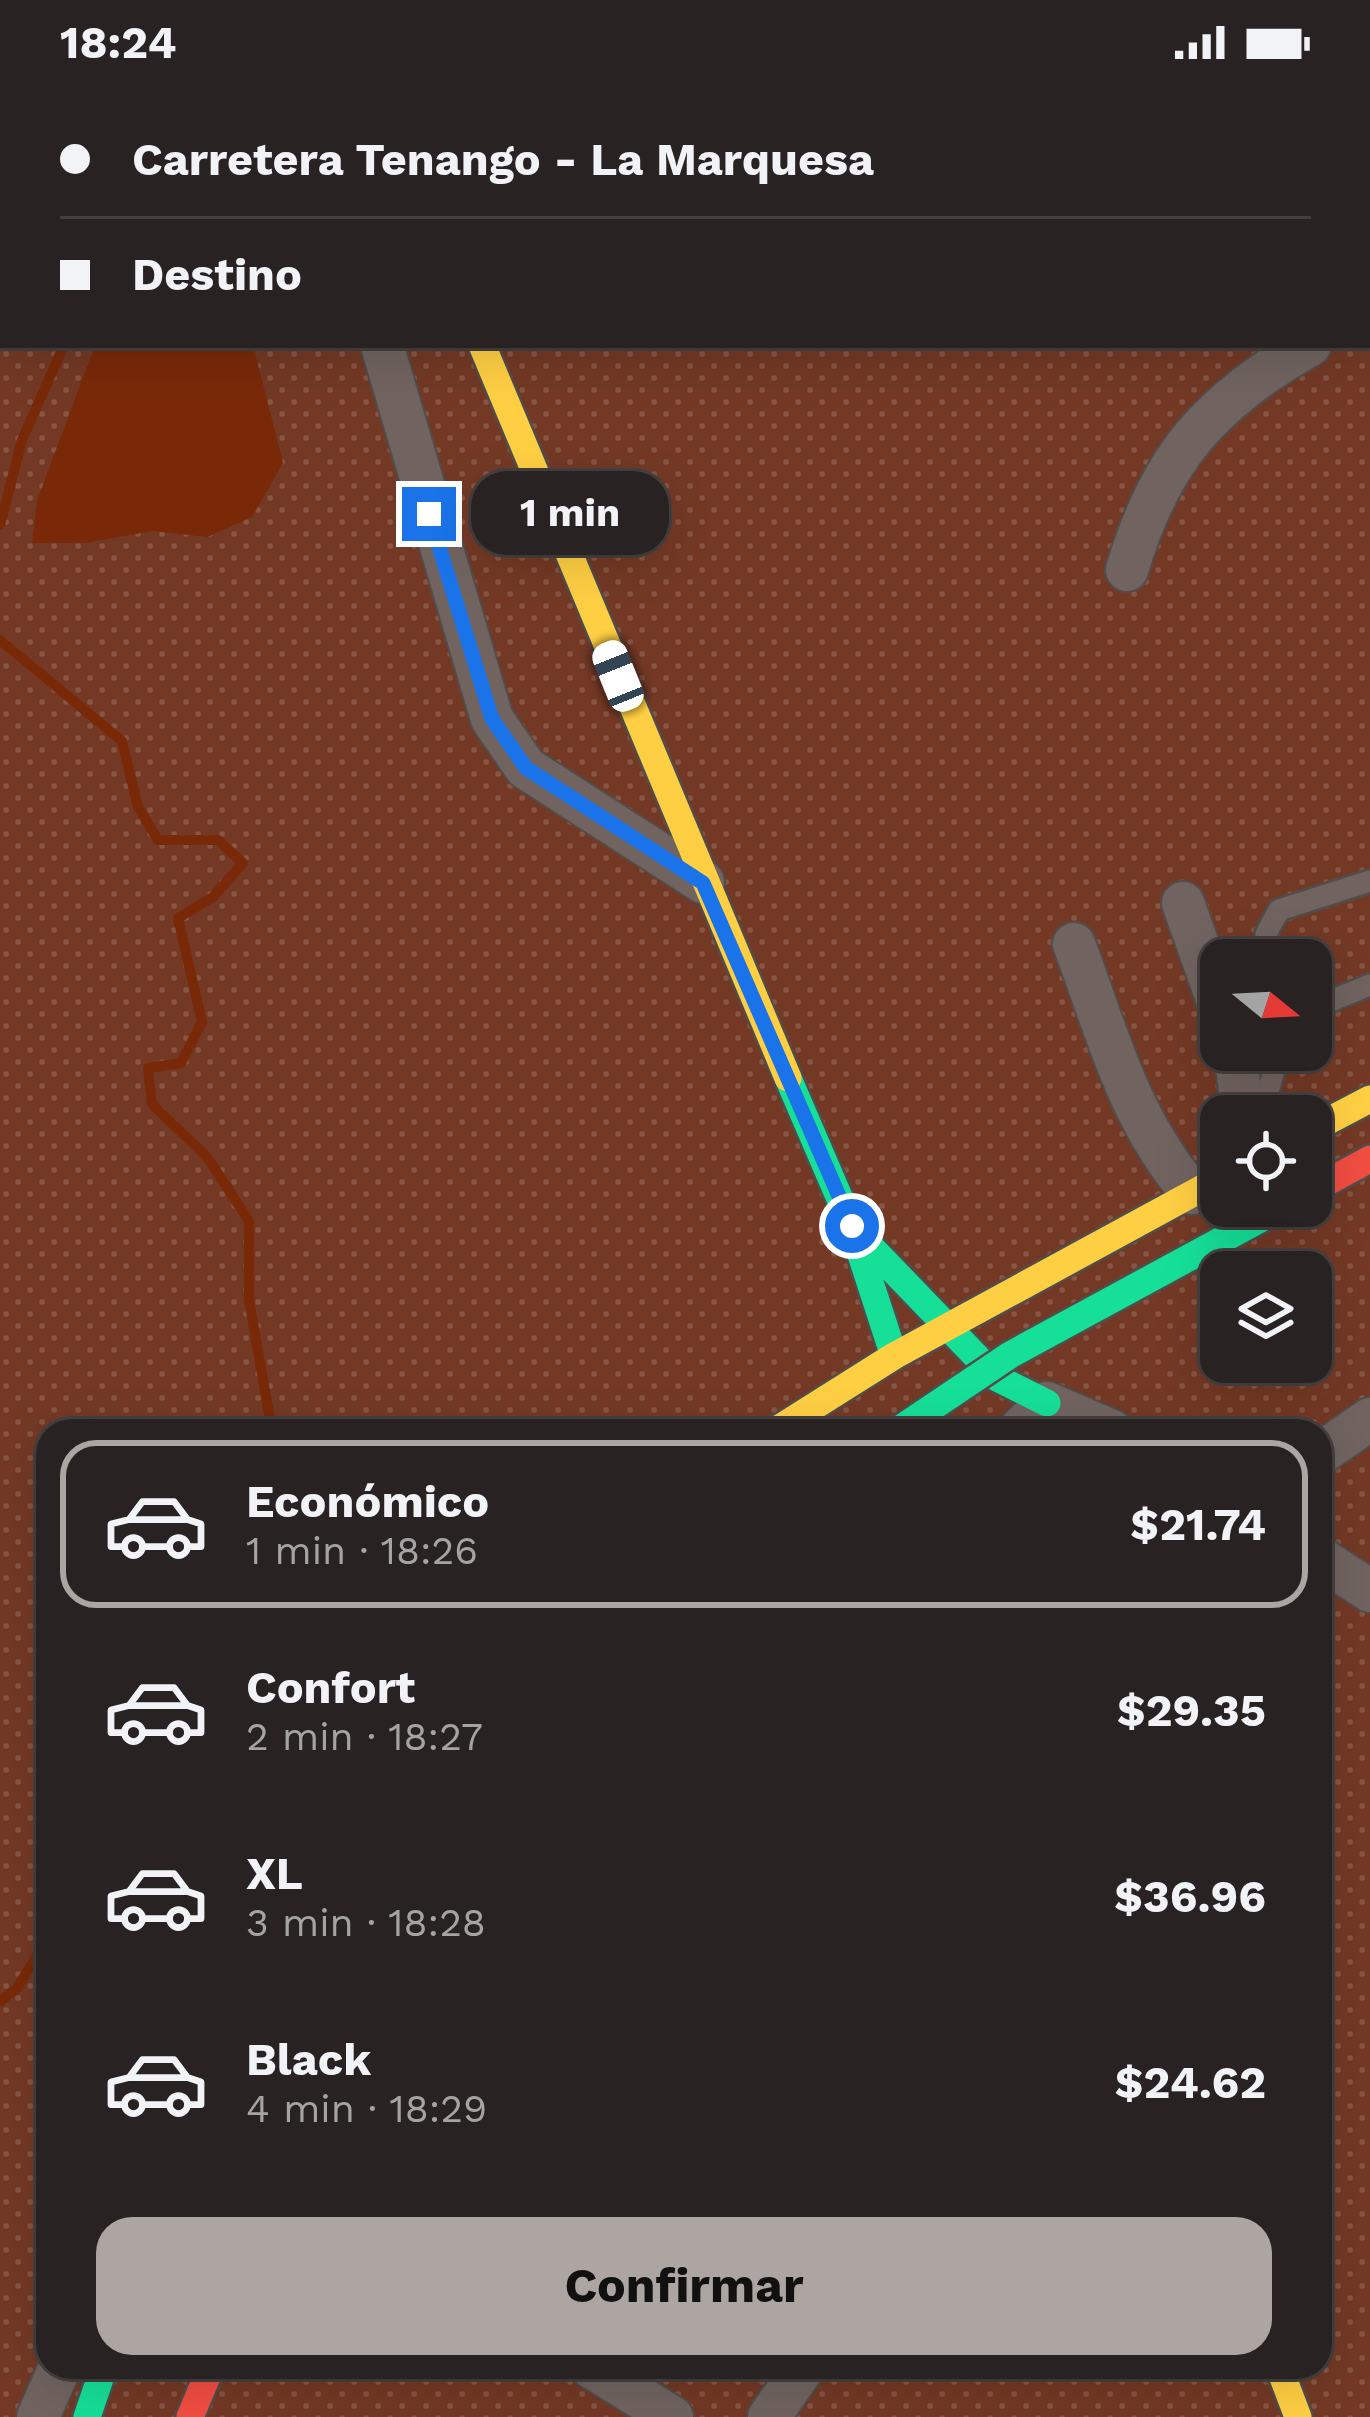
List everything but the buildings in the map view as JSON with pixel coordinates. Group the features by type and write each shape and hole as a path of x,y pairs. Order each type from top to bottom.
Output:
{"main road":[{"path":"483,348 703,883 852,1226 921,1419"},
{"path":"1332,1119 1370,1099"},
{"path":"1332,1180 1370,1159"},
{"path":"794,1419 849,1385 902,1375 945,1328 1200,1190"},
{"path":"852,1226 1032,1417"},
{"path":"846,1419 852,1226"},
{"path":"915,1419 1010,1354 1245,1227"},
{"path":"87,2417 100,2379"},
{"path":"190,2417 207,2379"},
{"path":"1284,2379 1298,2417"}],"street":[{"path":"383,348 492,719 526,768 703,883"},
{"path":"1127,570 1147,503 1199,424 1306,348"},
{"path":"1183,903 1200,951"},
{"path":"1074,944 1133,1109 1159,1154 1200,1181"},
{"path":"1332,1446 1370,1420"},
{"path":"1332,1566 1370,1592"},
{"path":"38,2417 55,2379"},
{"path":"610,2379 672,2417"},
{"path":"769,2417 796,2379"}],"lane":[{"path":"1267,939 1279,910 1370,881"},
{"path":"1332,1000 1370,985"}],"shaded area":[{"path":"0,348 1370,348 1370,2417 0,2417"},
{"path":"94,348 254,348 283,463 252,517 207,537 153,531 84,543 32,543 37,501"}],"waterway":[{"path":"0,525 22,440 63,348"},
{"path":"0,640 122,741 138,807 158,840 218,840 243,863 213,897 178,918 202,1022 181,1063 148,1068 152,1104 207,1157 249,1221 249,1300 270,1419"},
{"path":"0,2002 17,1988 36,1957"}],"traffic: fast":[{"path":"788,1078 852,1227 894,1356"},
{"path":"915,1419 1010,1355 1245,1227"},
{"path":"865,1241 997,1378 1047,1403"},
{"path":"87,2417 100,2379"}],"traffic: slow":[{"path":"483,348 788,1078"},
{"path":"1332,1119 1370,1099"},
{"path":"794,1419 894,1356 1200,1189"},
{"path":"1284,2379 1298,2417"}],"traffic: jam":[{"path":"1332,1180 1370,1159"},
{"path":"190,2417 206,2379"}],"route":[{"path":"429,514 492,719 526,768 703,883 852,1226"}]}
